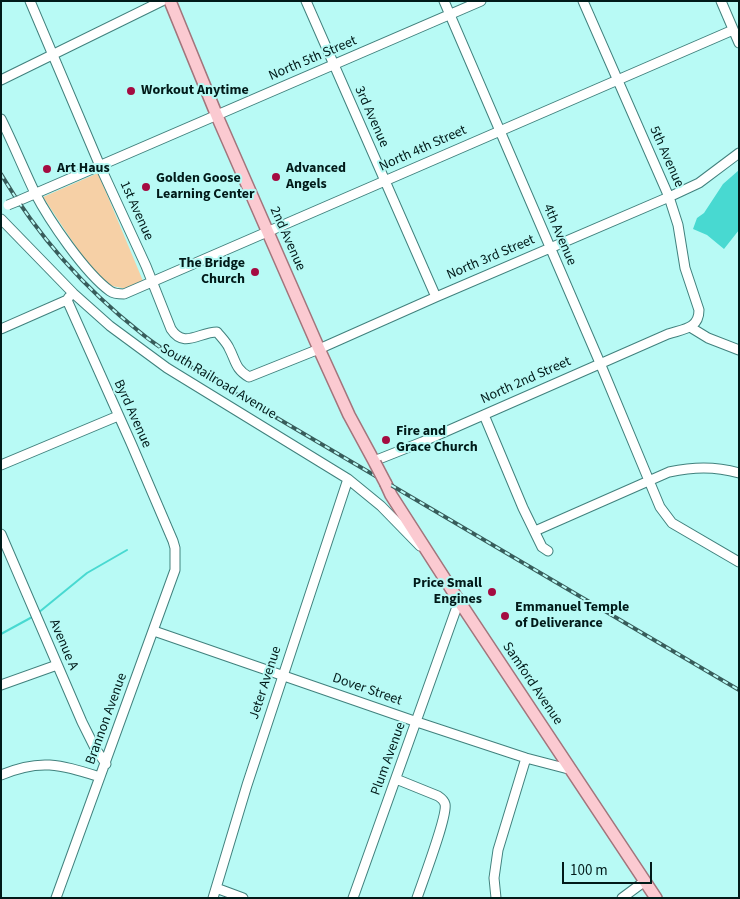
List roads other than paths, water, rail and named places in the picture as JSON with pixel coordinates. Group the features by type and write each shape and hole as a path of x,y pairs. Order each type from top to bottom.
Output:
{"main road":[{"name":"2nd Avenue","path":"170,1 217,116 319,350 349,415 386,484"},
{"name":"Samford Avenue","path":"386,484 430,557 656,898"}],"street":[{"name":"1st Avenue","path":"30,1 171,329 181,339 189,340 209,332 217,332 229,347 241,373 249,377"},
{"path":"5,78 162,1"},
{"name":"3rd Avenue","path":"306,1 436,297"},
{"name":"4th Avenue","path":"444,1 650,479 660,507 672,523 739,562"},
{"name":"North 5th Street","path":"4,206 481,1"},
{"name":"5th Avenue","path":"583,1 616,80 669,197 678,225 685,268 699,310 699,317 690,327"},
{"path":"721,1 739,43"},
{"name":"North 4th Street","path":"34,194 86,267 110,291 124,294 152,284 733,30"},
{"path":"1,119 34,194"},
{"name":"North 3rd Street","path":"249,377 319,350 436,297 669,197 699,183 739,153"},
{"name":"South Railroad Avenue","path":"1,219 70,297 166,368 348,478 381,506 430,557"},
{"path":"1,329 70,297"},
{"name":"Byrd Avenue","path":"70,297 118,416 175,548"},
{"path":"690,327 708,338 739,350"},
{"name":"North 2nd Street","path":"375,462 600,363 668,334 690,327"},
{"path":"484,415 523,508 542,547 548,551"},
{"path":"1,466 118,416"},
{"path":"535,531 669,472 690,467 726,469 739,473"},
{"name":"Jeter Avenue","path":"213,898 244,794 348,478"},
{"name":"Avenue A","path":"1,534 57,666 95,748 106,764"},
{"name":"Brannon Avenue","path":"56,898 175,570 175,548"},
{"name":"Plum Avenue","path":"353,898 459,601"},
{"name":"Dover Street","path":"154,631 417,722 526,758 572,770"},
{"path":"1,685 40,670 57,666"},
{"path":"496,898 494,878 498,850 526,758"},
{"path":"1,775 26,766 54,764 100,777"},
{"path":"396,779 438,796 446,806 417,898"},
{"path":"622,898 645,881"},
{"path":"216,888 243,898"}],"water":[{"path":"739,170 739,230 724,249 707,235 693,229 697,218 704,213 723,184"}],"waterway":[{"path":"38,613 87,573 127,550"},
{"path":"1,634 34,616"}],"railway":[{"path":"1,174 46,240 64,260 120,316 160,347 221,385 739,690"}],"place":[{"name":"Workout Anytime","path":"131,91"},
{"name":"Art Haus","path":"47,169"},
{"name":"Advanced Angels","path":"276,177"},
{"name":"Golden Goose Learning Center","path":"146,187"},
{"name":"The Bridge Church","path":"255,272"},
{"name":"Fire and Grace Church","path":"386,440"},
{"name":"Price Small Engines","path":"492,592"},
{"name":"Emmanuel Temple of Deliverance","path":"505,616"}]}
